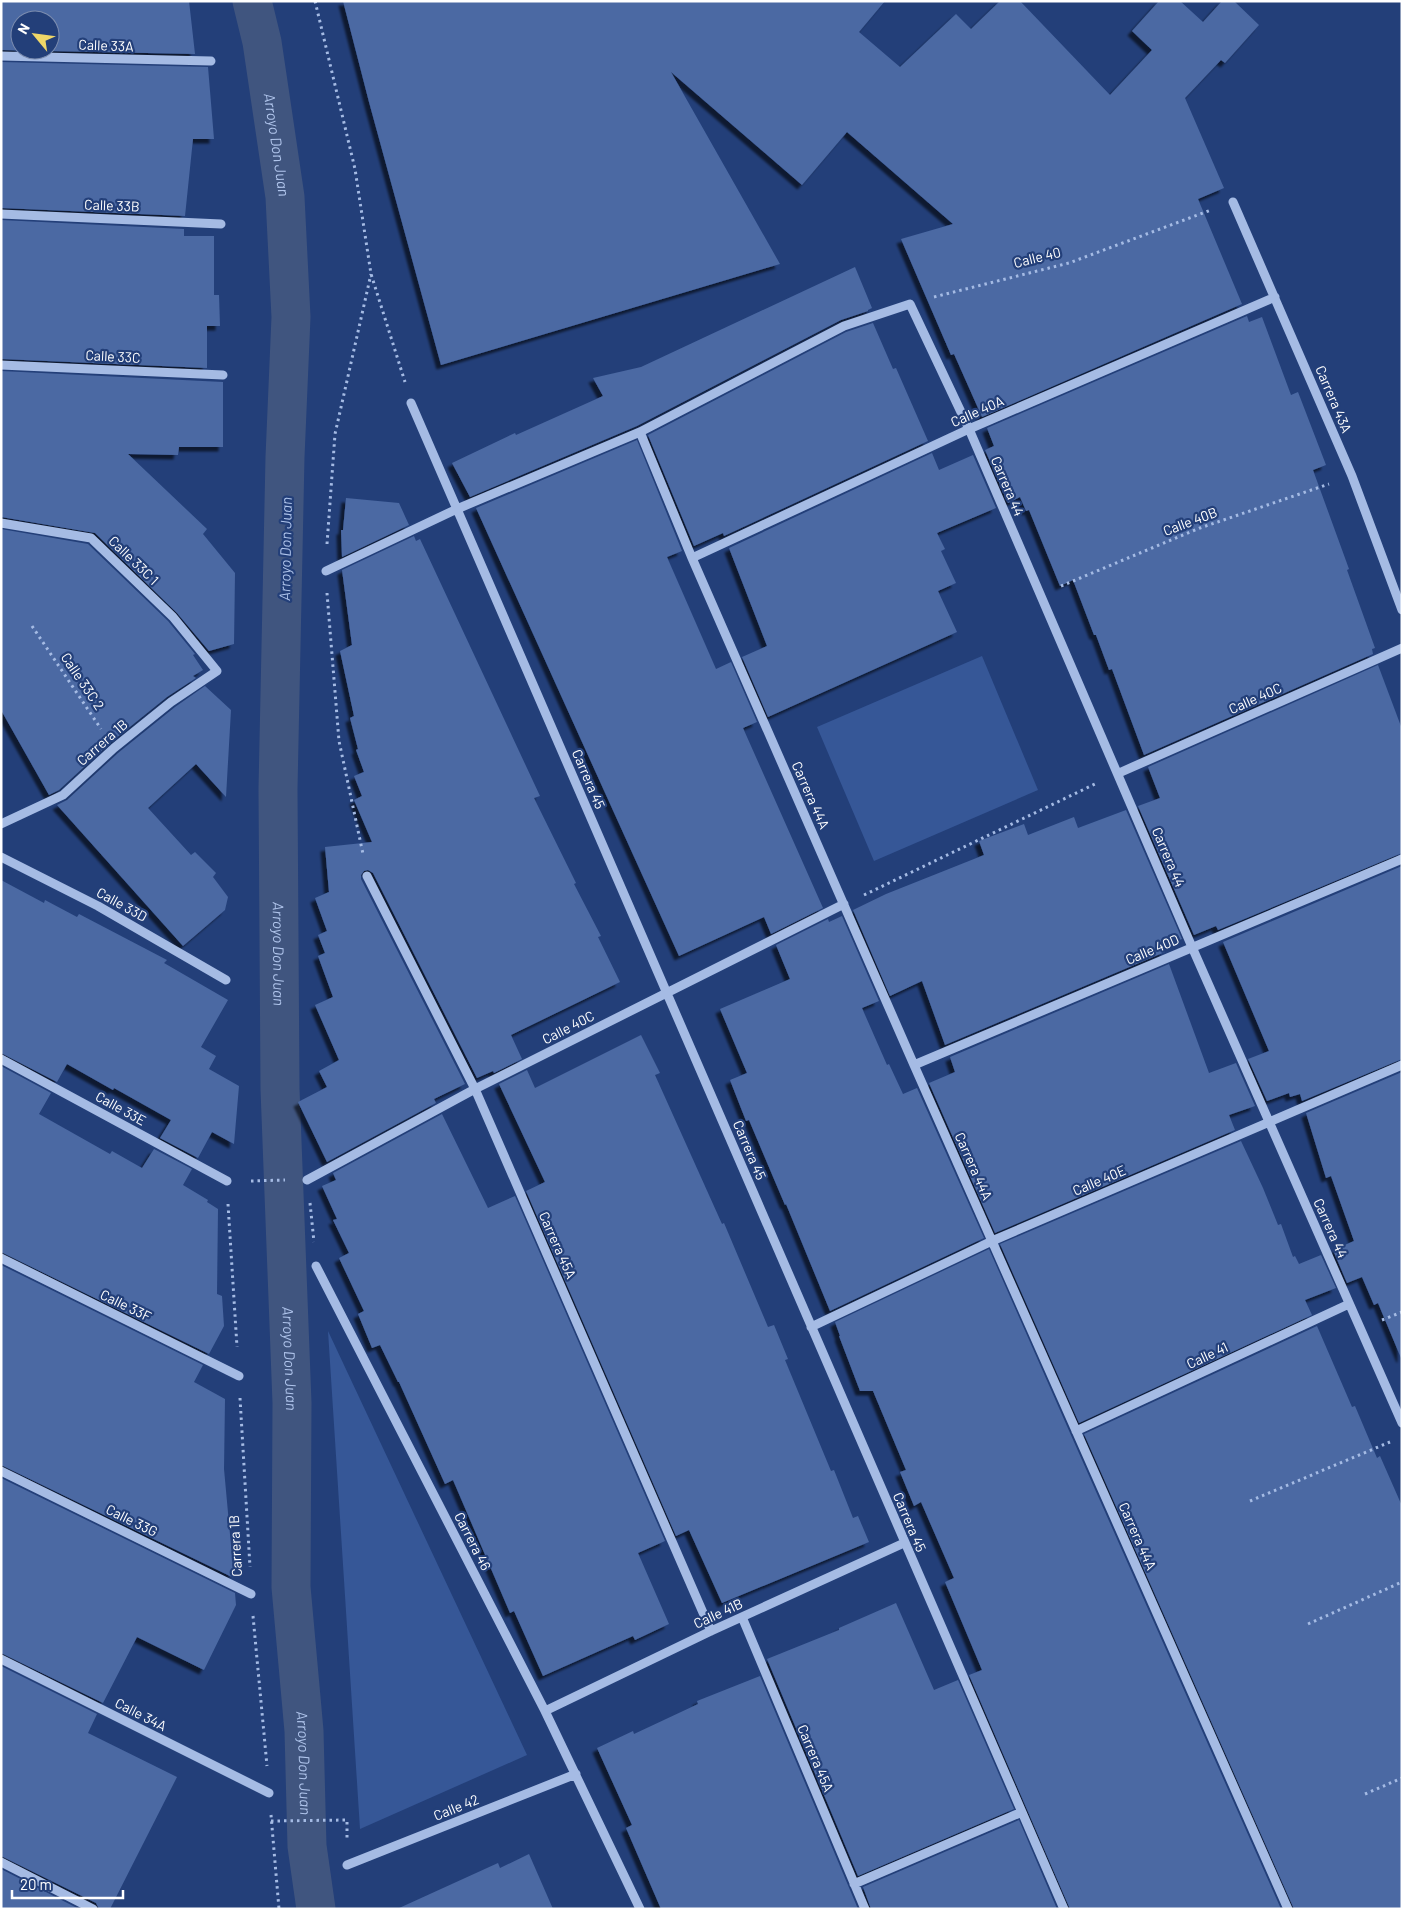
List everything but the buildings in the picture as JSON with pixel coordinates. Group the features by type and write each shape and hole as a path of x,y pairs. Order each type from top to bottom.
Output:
{"street":[{"name":"Calle 33A","path":"1,56 211,62"},
{"name":"Carrera 43A","path":"1233,202 1352,476 1402,610"},
{"name":"Calle 33B","path":"1,214 221,224"},
{"name":"Calle 40A","path":"692,558 969,429 1275,297"},
{"path":"326,571 458,509 640,432 844,326 910,304"},
{"name":"Carrera 44","path":"910,304 969,429 1192,947 1402,1423"},
{"name":"Calle 33C","path":"1,365 223,375"},
{"name":"Carrera 45","path":"411,402 1064,1909"},
{"name":"Carrera 44A","path":"640,432 692,558 914,1065 1288,1909"},
{"name":"Calle 33C 1","path":"1,523 91,538 173,617 217,671"},
{"name":"Calle 40C","path":"1118,773 1402,648"},
{"name":"Carrera 1B","path":"1,824 63,795 114,748 171,702 217,671"},
{"name":"Calle 33D","path":"1,857 98,906 226,980"},
{"name":"Calle 40D","path":"914,1065 1402,859"},
{"name":"Carrera 45A","path":"367,876 475,1089 711,1631"},
{"name":"Calle 40C","path":"307,1180 475,1089 844,904"},
{"name":"Calle 33E","path":"1,1059 227,1181"},
{"name":"Calle 40E","path":"811,1327 992,1241 1402,1065"},
{"name":"Calle 33F","path":"1,1258 239,1376"},
{"name":"Carrera 46","path":"316,1266 545,1711 640,1909"},
{"name":"Calle 41","path":"1076,1431 1349,1304"},
{"name":"Calle 33G","path":"1,1471 251,1594"},
{"name":"Calle 41B","path":"545,1711 711,1631 904,1543"},
{"name":"Carrera 45A","path":"742,1618 865,1909"},
{"name":"Calle 34A","path":"1,1659 269,1793"},
{"name":"Calle 42","path":"347,1865 576,1774"},
{"path":"854,1884 1022,1812"},
{"path":"1,1862 93,1909"}],"path":[{"path":"315,1 355,169 371,274 411,402"},
{"name":"Calle 40","path":"910,304 1069,263 1233,202"},
{"name":"Calle 40B","path":"1040,595 1200,528 1352,476"},
{"name":"Calle 33C 2","path":"32,626 114,748"},
{"path":"844,904 1118,773"},
{"path":"227,1181 307,1180 316,1266"},
{"name":"Carrera 1B","path":"227,1181 251,1594 279,1909"},
{"path":"1250,1501 1393,1441"},
{"path":"1308,1624 1402,1582"},
{"path":"1365,1794 1402,1778"},
{"path":"271,1821 347,1820"}],"shaded area":[{"path":"982,656 1038,790 874,861 817,727"},
{"path":"328,1331 527,1755 360,1829"}],"waterway":[{"name":"Arroyo Don Juan","path":"252,1 262,42 285,197 291,317 285,457 278,789 280,1089 292,1403 291,1587 304,1731 307,1846 316,1909"}]}
